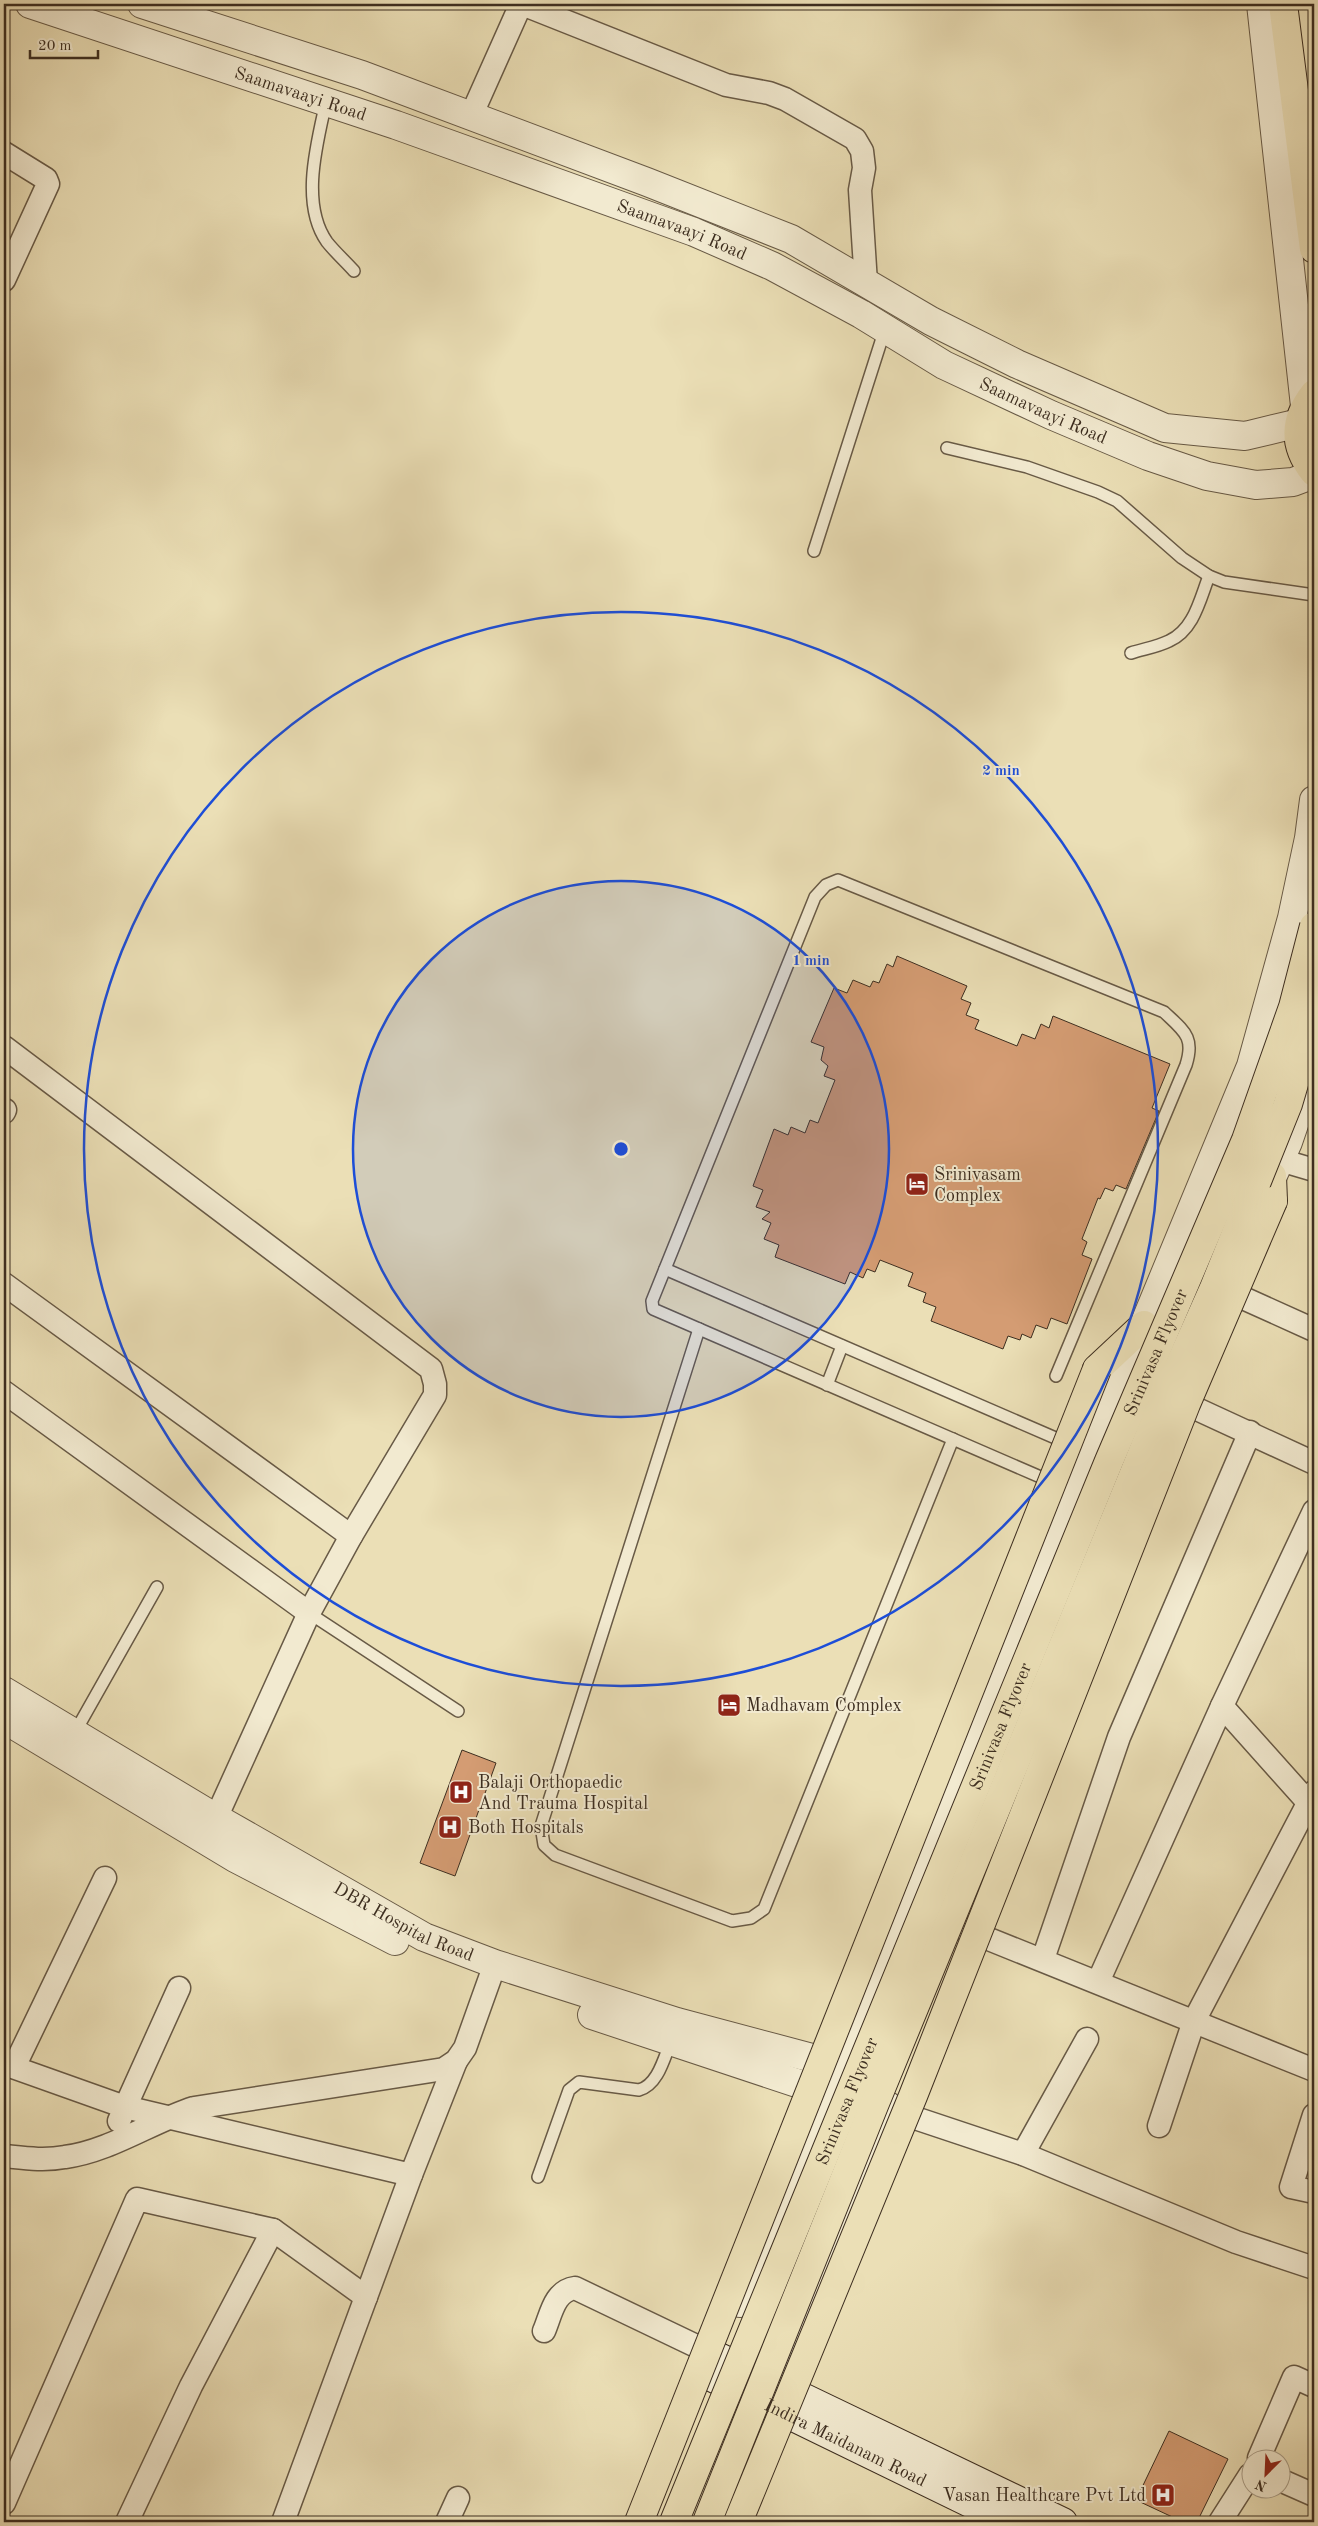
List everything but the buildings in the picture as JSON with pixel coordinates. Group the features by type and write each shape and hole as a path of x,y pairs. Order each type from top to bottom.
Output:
{"main road":[{"path":"1283,4 1314,249"},
{"path":"1306,408 1299,442 1305,460 1314,473"},
{"name":"Srinivasa Flyover","path":"674,2522 1109,1461 1246,1140 1293,1007 1314,926"},
{"name":"Srinivasa Flyover","path":"707,2522 875,2103 952,1920 1167,1393 1214,1288 1253,1193 1288,1104 1314,1016"},
{"path":"738,2522 913,2096 1186,1404 1232,1293 1275,1179"},
{"path":"639,2522 1097,1369 1144,1325"}],"street":[{"name":"Saamavaayi Road","path":"30,4 326,102 694,232 772,266 885,328 944,364 1051,415 1148,456 1199,473 1256,485 1292,482 1314,473"},
{"path":"471,116 522,4 726,85 769,92 785,99 855,139 862,151 864,168 860,190 866,283"},
{"path":"1261,4 1306,408"},
{"name":"Saamavaayi Road","path":"156,6 362,75 647,182 791,239 931,320 1017,364 1166,428 1245,436 1306,408"},
{"path":"4,153 46,179 48,184 4,280"},
{"path":"652,2522 713,2366 891,1950 1002,1660 1091,1453 1250,1066 1292,918 1309,866 1314,800"},
{"path":"4,1047 431,1369 436,1384 435,1395 351,1536 309,1613 216,1818"},
{"path":"721,2522 774,2396 959,1927 1128,1513 1275,1179 1314,1066"},
{"path":"1275,1179 1314,1170"},
{"path":"4,1284 351,1536"},
{"path":"1232,1293 1314,1330"},
{"path":"4,1392 309,1613"},
{"path":"1186,1404 1314,1463"},
{"path":"1043,1959 1118,1737 1250,1432"},
{"path":"1098,1982 1222,1706 1314,1510"},
{"name":"DBR Hospital Road","path":"4,1691 216,1818 424,1937 492,1973 842,2066"},
{"path":"1159,2126 1194,2021 1312,1801 1222,1706"},
{"name":"DBR Hospital Road","path":"4,1719 236,1858 400,1943 492,1973 671,2041 830,2094"},
{"path":"106,1878 9,2065 125,2107 164,2118 411,2175"},
{"path":"959,1927 1043,1959 1314,2070"},
{"path":"283,2522 411,2175 456,2061 465,2048 492,1973"},
{"path":"108,2144 179,1988"},
{"path":"1022,2154 1087,2039"},
{"path":"4,2156 36,2159 66,2157 108,2144 164,2118 194,2108 444,2069 456,2061"},
{"path":"887,2109 1022,2154 1236,2242 1314,2268"},
{"path":"1314,2115 1291,2187 1314,2192"},
{"path":"4,2503 137,2199 272,2230 366,2297"},
{"path":"127,2522 190,2386 272,2230"},
{"path":"544,2332 559,2295 566,2289 574,2288 713,2366 774,2396 1063,2522"},
{"path":"1263,2448 1294,2377 1314,2386"},
{"name":"Indira Maidanam Road","path":"774,2396 1009,2522"},
{"path":"1290,2484 1314,2495"},
{"path":"1220,2522 1240,2491"},
{"path":"447,2522 458,2498"}],"lane":[{"path":"326,102 311,184 316,215 326,241 354,271"},
{"path":"814,551 885,328"},
{"path":"947,448 1027,468 1117,501 1182,558 1209,576 1224,582 1314,595"},
{"path":"1131,653 1170,641 1182,632 1192,619 1209,576"},
{"path":"1056,1376 1186,1066 1190,1052 1188,1036 1164,1012 838,880 826,885 815,897 652,1301 653,1309 1074,1491"},
{"path":"665,1269 1091,1453"},
{"path":"699,1330 541,1826 544,1845 555,1855 732,1921 750,1918 764,1909 953,1439"},
{"path":"828,1385 842,1346"},
{"path":"74,1734 157,1587"},
{"path":"309,1613 458,1711"},
{"path":"538,2177 569,2090 573,2085 579,2082 639,2090 647,2088 653,2082 671,2041"}],"place":[{"name":"Srinivasam Complex","path":"917,1184"},
{"name":"Madhavam Complex","path":"729,1705"},
{"name":"Balaji Orthopaedic And Trauma Hospital","path":"461,1792"},
{"name":"Both Hospitals","path":"450,1827"},
{"name":"Vasan Healthcare Pvt Ltd","path":"1163,2495"}]}
